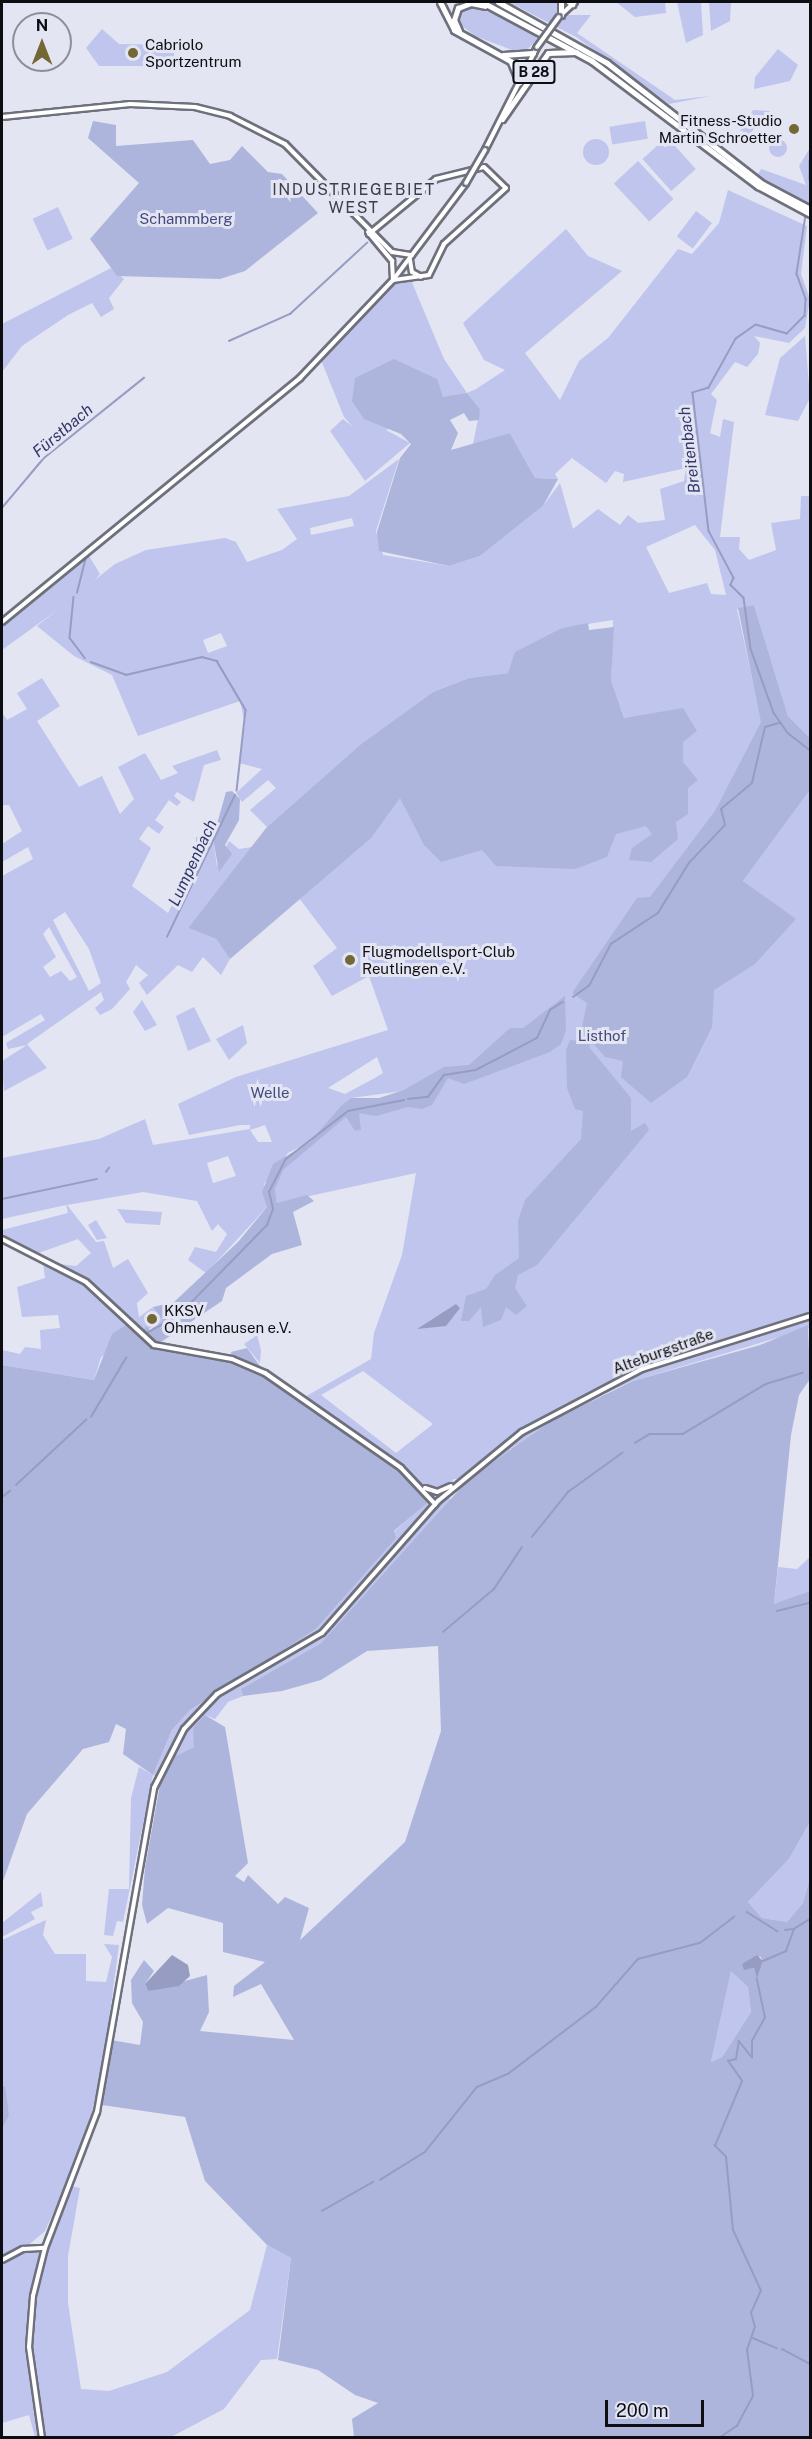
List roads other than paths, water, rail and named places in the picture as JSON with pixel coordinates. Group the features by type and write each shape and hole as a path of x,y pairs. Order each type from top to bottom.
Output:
{"highway":[{"name":"B 28","path":"440,2 445,19 462,34 525,69"},
{"name":"B 28","path":"482,2 502,10 581,53 758,186 800,207 810,209"},
{"name":"B 28","path":"498,2 515,9 622,73 753,177 810,214"},
{"path":"506,2 515,9"},
{"path":"560,16 561,2"},
{"name":"B 28","path":"462,34 454,20 460,6 476,3 502,10"},
{"name":"B 28","path":"498,54 533,53"},
{"name":"B 28","path":"502,119 548,53 581,53"},
{"name":"B 28","path":"510,60 519,82"}],"main road":[{"path":"2,622 269,406 393,280 466,183 502,119 533,53 572,2"},
{"path":"2,117 130,104 220,112 285,144 370,232 392,261 393,280"},
{"path":"370,232 436,179 484,167 506,188 444,244 432,272 422,278 393,280"},
{"path":"370,232 395,255 415,253"},
{"path":"410,260 412,272 422,278"},
{"path":"2,1239 20,1252 86,1282 154,1345 232,1359 265,1373 426,1488 437,1502"},
{"name":"Alteburgstraße","path":"42,2438 29,2347 45,2248 97,2112 154,1788 169,1752 217,1694 322,1634 437,1502 458,1482 532,1426 648,1367 810,1316"},
{"path":"426,1488 439,1491 458,1482"},
{"path":"2,2260 23,2249 45,2248"}],"waterway":[{"name":"Breitenbach","path":"810,161 810,180"},
{"name":"Breitenbach","path":"806,215 797,274 806,299 805,316 787,334 756,325 736,339 709,388 693,393 709,531 734,578 731,585 744,598 751,649 774,713 788,733 810,750"},
{"path":"229,341 290,314 367,243"},
{"name":"Fürstbach","path":"2,508 44,458 144,378"},
{"name":"Lumpenbach","path":"77,593 86,558"},
{"name":"Lumpenbach","path":"74,597 70,638 85,658"},
{"name":"Lumpenbach","path":"91,662 126,675 202,657 217,661 246,710 237,791"},
{"path":"573,997 589,986 611,944 658,913 689,863 725,825 721,809 752,783 765,727 779,723"},
{"name":"Lumpenbach","path":"167,937 235,795"},
{"path":"408,1099 428,1097 444,1075 476,1070 537,1038 550,1010 563,1002"},
{"path":"147,1333 179,1315 267,1225 273,1209 269,1192 286,1159 348,1111 404,1100"},
{"path":"106,1172 109,1168"},
{"path":"2,1199 97,1179"},
{"path":"91,1417 126,1358"},
{"path":"635,1443 650,1434 683,1434 766,1384 802,1373"},
{"path":"16,1485 86,1420"},
{"path":"532,1537 568,1492 622,1453"},
{"path":"2,1497 10,1491"},
{"path":"443,1632 494,1589 522,1547"},
{"path":"777,1611 810,1603"},
{"path":"747,1912 778,1931"},
{"path":"380,2180 425,2152 477,2087 508,2074 596,2007 638,1959 700,1943 734,1917"},
{"name":"Breitenbach","path":"763,1961 786,1951 794,1929 810,1919"},
{"path":"785,1930 793,1929"},
{"name":"Breitenbach","path":"719,2438 737,2426 753,2396 747,2350 755,2327 751,2313 761,2291 733,2230 726,2157 715,2146 742,2081 728,2061 736,2059 739,2041 752,2057 752,2041 765,2018 757,1979"},
{"path":"322,2211 373,2182"},
{"path":"753,2338 777,2348"},
{"path":"782,2349 810,2364"}],"place":[{"name":"Cabriolo Sportzentrum","path":"133,53"},
{"name":"Fitness-Studio Martin Schroetter","path":"794,129"},
{"name":"Flugmodellsport-Club Reutlingen e.V.","path":"350,960"},
{"name":"KKSV Ohmenhausen e.V.","path":"152,1319"}],"district":[{"name":"INDUSTRIEGEBIET WEST","path":"354,199"}],"park label":[{"name":"Schammberg","path":"186,219"},
{"name":"Listhof","path":"602,1036"},
{"name":"Welle","path":"270,1093"}]}
